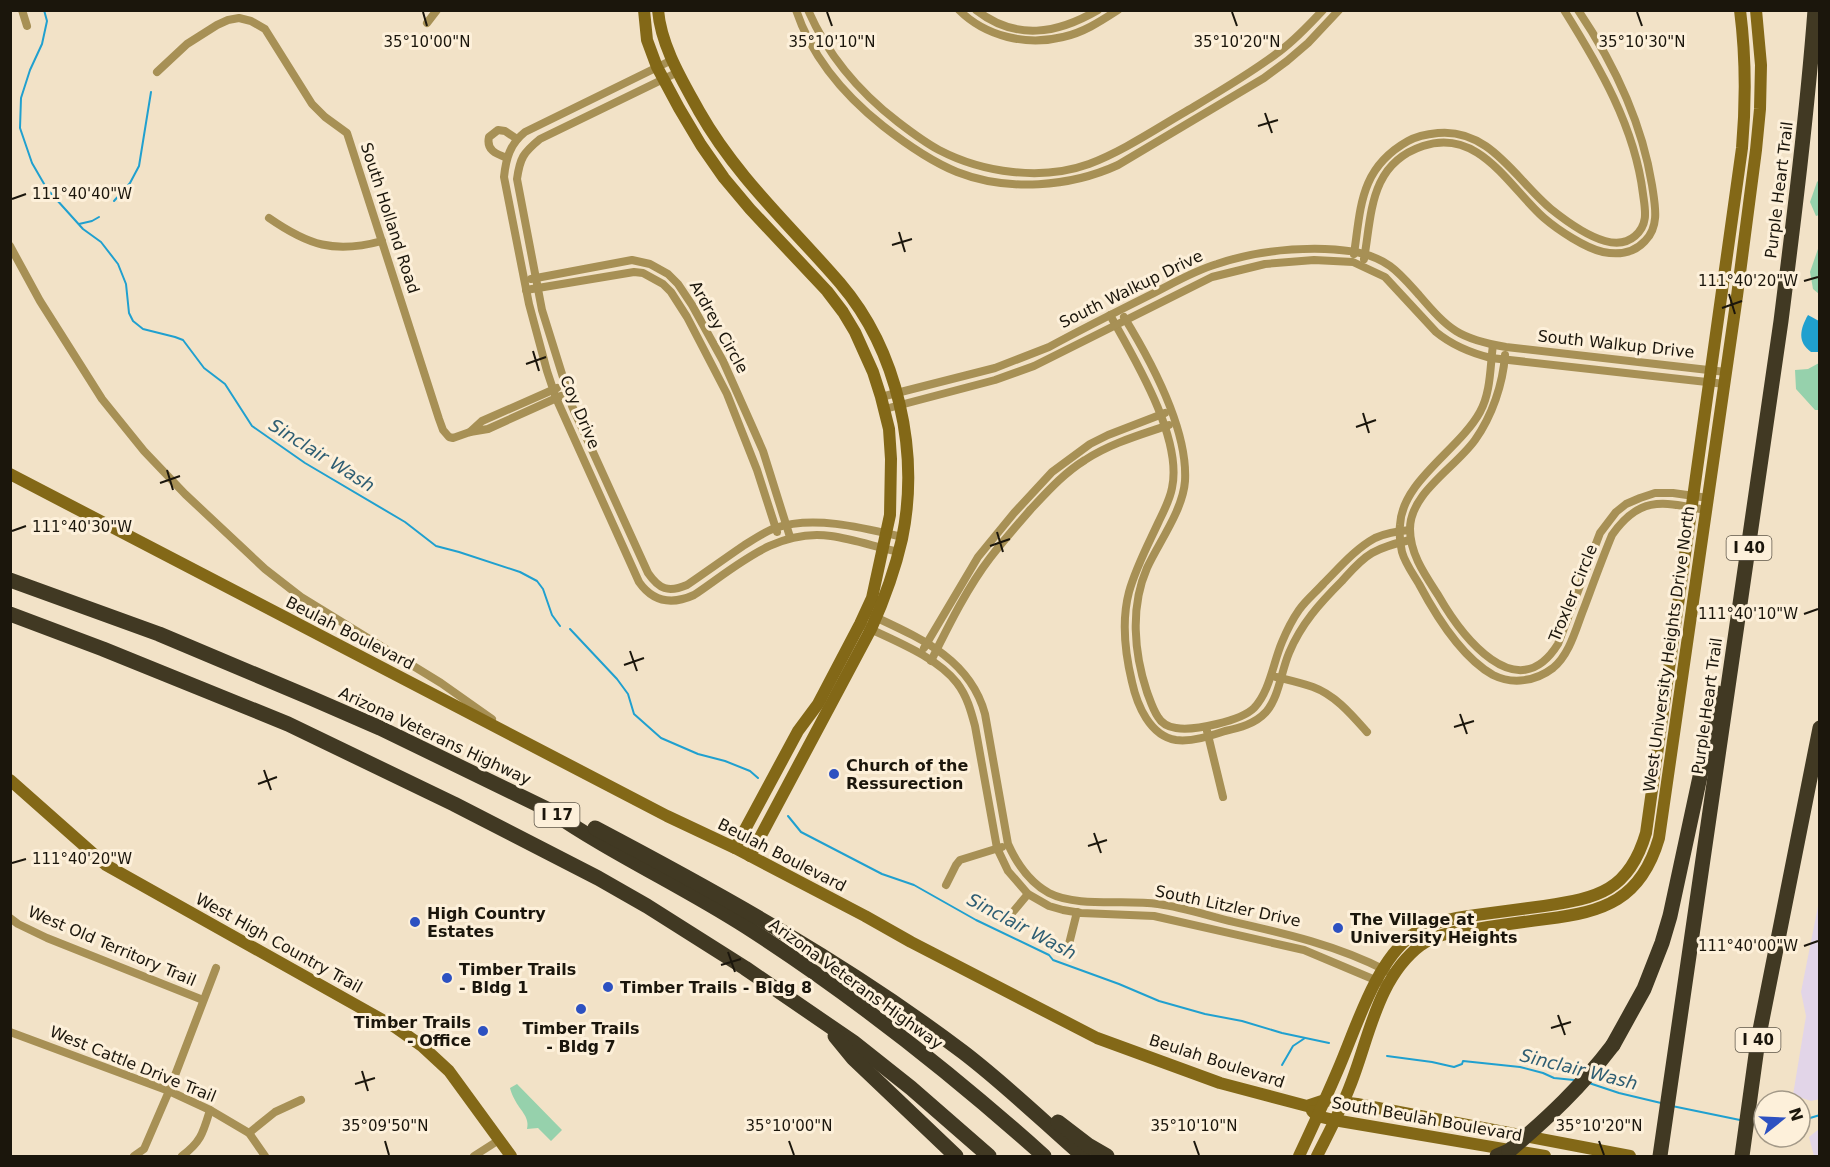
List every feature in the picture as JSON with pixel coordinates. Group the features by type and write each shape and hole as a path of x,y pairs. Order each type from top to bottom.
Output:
{"highway":[{"name":"Purple Heart Trail","path":"1660,1156 1799,182 1809,95 1815,10"},
{"path":"1504,1155 1580,1086 1613,1045 1644,989 1670,916 1746,564"},
{"name":"Arizona Veterans Highway","path":"10,580 159,634 311,698 380,728 549,810 574,827 743,924 805,965 936,1065 1044,1156"},
{"name":"I 17","path":"10,614 288,724 529,842 647,906 745,968 853,1042 911,1088 989,1156"},
{"name":"I 40","path":"1742,1156 1767,995 1820,728"},
{"path":"549,810 590,825 770,924 843,969 919,1019 965,1053 1083,1156"},
{"path":"825,1024 853,1058 956,1156"},
{"path":"1007,1089 1025,1096 1088,1145 1107,1156"}],"street":[{"path":"22,10 27,26"},
{"path":"427,22 437,10"},
{"path":"644,10 647,40 657,67 695,136 724,178 750,209 843,312 864,350 883,403 889,429 890,515 868,621 750,856"},
{"path":"658,10 672,60 706,123 746,180 841,284 879,344 896,393 906,440 909,474 907,507 899,552 887,592 818,704 798,731 735,848"},
{"path":"796,10 804,34 816,54 844,90 864,111 913,148 959,173 995,182 1035,185 1101,172 1118,165 1264,78 1308,43 1339,10"},
{"path":"808,10 824,44 843,70 882,110 939,150 982,166 1022,172 1063,170 1110,155 1205,100 1268,60 1289,44 1323,10"},
{"path":"959,10 976,24 992,32 1026,41 1064,37 1100,22 1118,10"},
{"path":"976,10 990,20 1008,27 1044,31 1066,27 1098,10"},
{"path":"1353,262 1362,199 1367,181 1385,156 1411,139 1442,132 1465,135 1495,152 1551,209 1588,234 1617,243 1627,241 1643,227 1646,217 1642,188 1635,154 1623,121 1602,75 1564,10"},
{"path":"1363,266 1374,197 1383,176 1402,156 1426,145 1442,143 1469,148 1486,158 1545,218 1583,244 1614,254 1640,246 1652,231 1656,208 1648,163 1631,108 1578,10"},
{"name":"West University Heights Drive North","path":"1299,1156 1380,975 1393,953 1412,935 1453,918 1590,898 1619,881 1631,868 1641,851 1646,833 1742,148 1746,101 1744,40 1740,10"},
{"name":"West University Heights Drive North","path":"1317,1156 1350,1087 1369,1029 1392,981 1405,960 1421,945 1435,937 1453,932 1554,918 1603,908 1625,894 1645,872 1656,850 1726,378 1755,161 1761,65 1756,10"},
{"name":"South Holland Road","path":"157,72 188,44 228,20 245,19 265,29 312,104 347,133 443,430 448,437 453,438 488,429 555,393 567,389"},
{"name":"Coy Drive","path":"672,60 525,132 517,139 507,158 504,177 535,329 555,393 639,582 650,595 666,602 672,601"},
{"name":"Coy Drive","path":"670,590 654,581 648,573 577,416 542,310 517,179 519,163 523,156 540,140 554,131 678,72"},
{"path":"507,158 489,148 489,137 498,130 505,131 517,139"},
{"path":"995,182 997,169"},
{"path":"269,218 312,243 355,247 382,241"},
{"path":"1583,244 1588,234"},
{"path":"10,246 40,301 102,399 144,451 193,502 266,569 302,597 441,683 527,743"},
{"name":"South Walkup Drive","path":"883,403 896,393 995,368 1048,347 1203,269 1240,257 1287,250 1354,251 1389,265 1452,330 1493,345 1726,378"},
{"name":"Ardrey Circle","path":"524,280 632,260 650,264 668,274 692,305 740,397 763,451 790,537"},
{"name":"South Walkup Drive","path":"883,403 899,406 995,380 1034,366 1206,280 1227,272 1289,261 1353,262 1363,266 1385,277 1429,326 1444,339 1470,352 1491,358 1710,375"},
{"name":"Ardrey Circle","path":"526,290 634,272 644,273 663,284 687,317 728,394 753,459 780,541"},
{"path":"1120,310 1165,394 1183,457 1185,482 1174,514 1147,568 1136,612 1137,656 1150,700 1157,717 1164,724 1186,729 1205,726 1253,709 1261,699 1281,644 1301,608 1356,551 1377,537 1410,530"},
{"path":"1110,315 1161,415 1174,467 1173,487 1168,502 1134,574 1128,598 1124,641 1133,686 1148,721 1157,731 1176,740 1188,740 1250,724 1260,718 1274,698 1298,632 1312,613 1361,561 1388,545 1410,540"},
{"name":"Troxler Circle","path":"1493,345 1487,392 1480,411 1463,437 1425,476 1405,502 1401,512 1400,531 1405,560 1437,616 1475,661 1493,674 1509,680 1525,681 1547,672 1561,661 1571,642 1612,535 1620,524 1631,514 1655,504 1693,502 1707,504"},
{"name":"Troxler Circle","path":"1506,347 1497,396 1481,430 1474,441 1419,499 1411,516 1410,530 1413,551 1451,618 1476,647 1495,663 1506,668 1525,669 1534,667 1547,659 1558,644 1600,533 1616,512 1633,501 1655,493 1672,493 1693,502"},
{"path":"921,654 978,557 1052,472 1090,444 1171,411"},
{"path":"931,661 976,578 989,559 1059,480 1103,450 1175,423"},
{"name":"Beulah Boulevard","path":"10,474 667,816 735,848 1097,1038 1220,1083 1307,1106"},
{"path":"899,552 832,536 790,537 764,548 694,596 672,601 670,590 687,585 762,534 776,528 811,522 902,537"},
{"name":"South Litzler Drive","path":"868,621 937,649 962,671 974,686 981,701 1008,844 1026,874 1050,893 1073,900 1157,904 1306,939 1392,981"},
{"name":"South Litzler Drive","path":"868,621 921,654 952,677 965,696 971,709 997,848 1008,871 1028,894 1049,906 1077,912 1170,919 1304,950 1380,975"},
{"path":"1270,675 1314,687 1329,695 1340,703 1367,732"},
{"path":"1205,726 1223,797"},
{"name":"West High Country Trail","path":"10,780 106,865 386,1022 422,1046 448,1071 511,1156"},
{"path":"946,885 960,860 1008,844"},
{"path":"1007,919 1028,894"},
{"path":"1068,948 1077,912"},
{"name":"West Old Territory Trail","path":"10,918 47,938 203,1000"},
{"path":"134,1156 144,1149 216,968"},
{"name":"West Cattle Drive Trail","path":"10,1032 168,1091 210,1110 249,1133 265,1156"},
{"path":"249,1133 274,1112 301,1100"},
{"path":"1307,1106 1325,1100 1342,1102 1630,1156"},
{"name":"South Beulah Boulevard","path":"1307,1106 1317,1116 1334,1120 1545,1156"},
{"path":"182,1156 202,1137 210,1110"},
{"path":"474,1156 499,1140"}],"shaded area":[{"path":"1819,901 1820,1099 1812,1101 1812,1089 1794,1089 1806,1016 1801,992"},
{"path":"1819,1129 1819,1156 1814,1156 1812,1135"}],"green space":[{"path":"1819,180 1819,215 1816,216 1810,202"},
{"path":"1819,246 1819,294 1813,289 1810,272"},
{"path":"1819,363 1819,410 1815,410 1796,389 1795,370 1808,369"},
{"path":"517,1084 562,1130 551,1141 538,1128 527,1129 526,1118 510,1088"}],"water":[{"path":"1808,315 1819,321 1819,352 1811,352 1802,340 1803,325"}],"waterway":[{"name":"Sinclair Wash","path":"44,10 47,21 42,44 21,98 20,128 32,163 47,189 83,229 101,242 118,264 126,284 129,313 133,321 143,329 183,340 204,368 225,384 252,426 305,463 405,522 436,546 520,572 537,581 543,589 552,615 560,626"},
{"path":"114,201 130,183 139,166 151,92"},
{"path":"79,224 99,217"},
{"name":"Sinclair Wash","path":"570,629 617,679 628,694 634,714 661,738 698,754 750,771 758,778"},
{"name":"Sinclair Wash","path":"788,816 801,832 882,874 914,885 976,920 1049,955 1053,960 1159,1001 1329,1043"},
{"path":"1282,1065 1293,1046 1305,1038"},
{"name":"Sinclair Wash","path":"1387,1056 1454,1067 1462,1064 1463,1061 1520,1067 1554,1078 1574,1080"},
{"name":"Sinclair Wash","path":"1589,1083 1661,1103"},
{"name":"Sinclair Wash","path":"1672,1106 1740,1120"},
{"name":"Sinclair Wash","path":"1812,1117 1820,1115"}],"place":[{"name":"Church of the Ressurection","path":"834,774"},
{"name":"High Country Estates","path":"415,922"},
{"name":"The Village at University Heights","path":"1338,928"},
{"name":"Timber Trails - Bldg 1","path":"447,978"},
{"name":"Timber Trails - Bldg 8","path":"608,987"},
{"name":"Timber Trails - Bldg 7","path":"581,1009"},
{"name":"Timber Trails - Office","path":"483,1031"}]}
